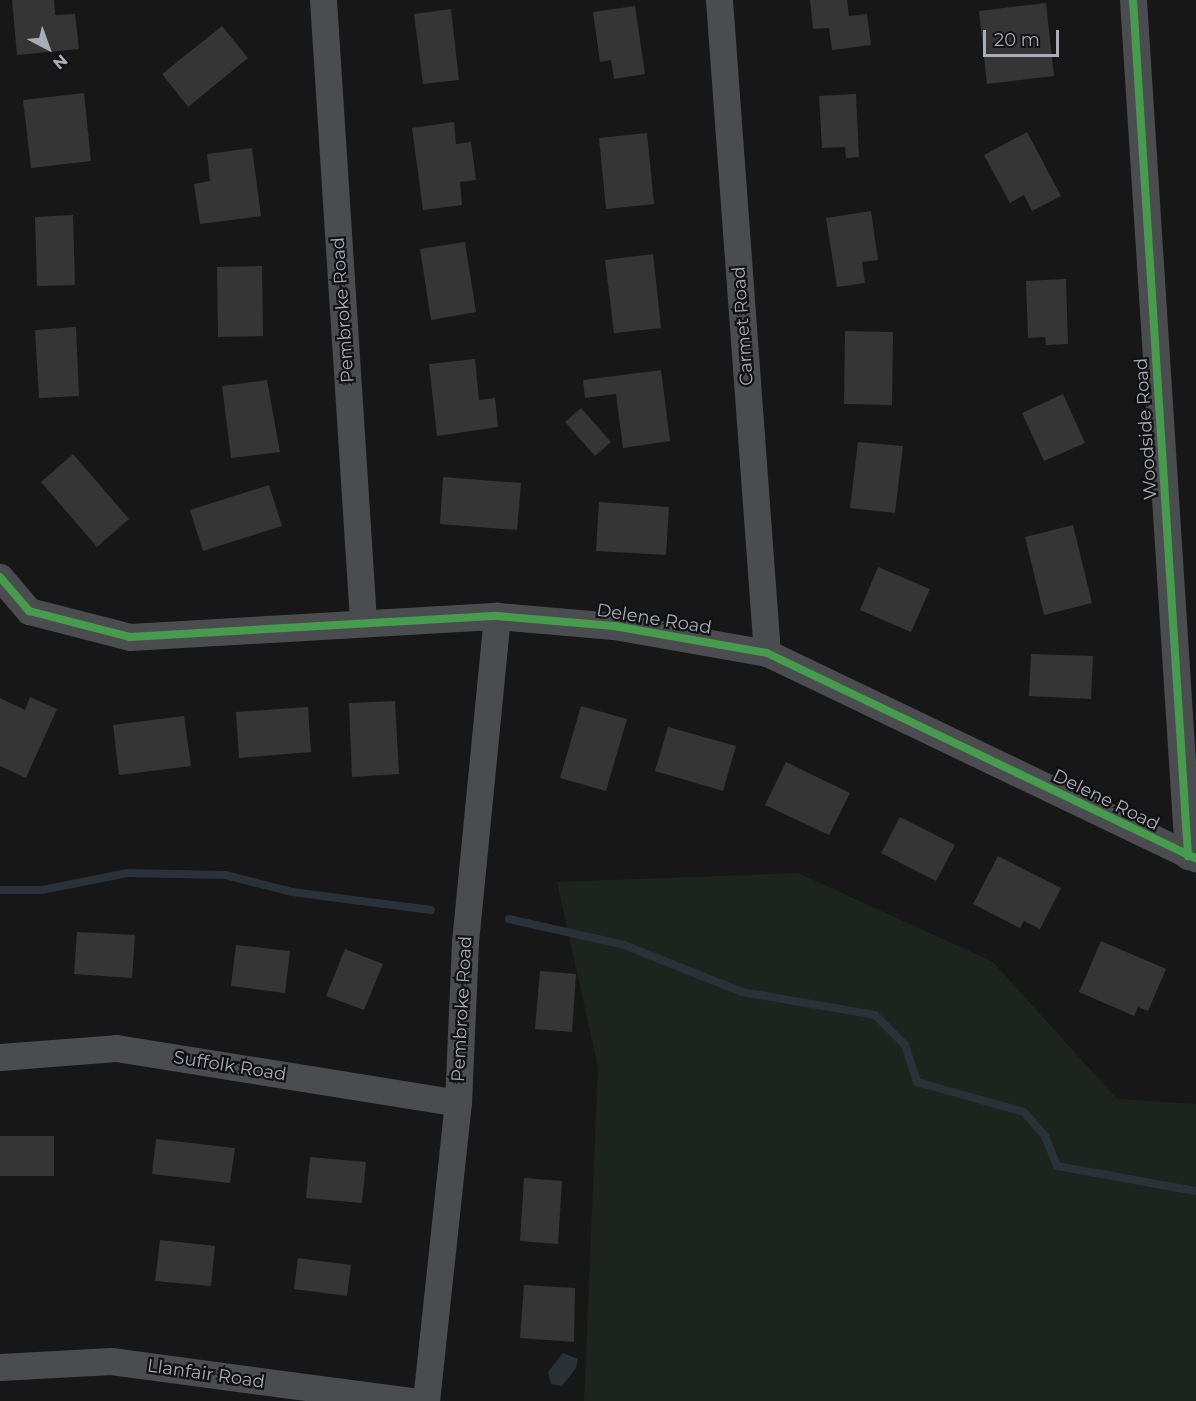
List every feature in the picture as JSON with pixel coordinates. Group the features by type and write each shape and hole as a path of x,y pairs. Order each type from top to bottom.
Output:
{"street":[{"name":"Pembroke Road","path":"323,0 363,621"},
{"name":"Carmet Road","path":"719,0 767,653"},
{"name":"Woodside Road","path":"1133,0 1192,857"},
{"name":"Delene Road","path":"0,577 28,611 130,637 363,621 497,616 614,626 767,653 1192,857"},
{"name":"Pembroke Road","path":"426,1401 458,1103 465,942 497,616"},
{"name":"Suffolk Road","path":"0,1057 116,1048 458,1103"},
{"name":"Llanfair Road","path":"0,1367 111,1361 412,1401"}],"shaded area":[{"path":"798,873 993,962 1117,1099 1196,1104 1196,1401 584,1401 598,1067 557,882"},
{"path":"563,1353 578,1359 576,1368 562,1386 551,1384 548,1372"}],"building":[{"path":"12,0 54,0 55,15 75,14 79,49 17,55"},
{"path":"810,0 847,0 849,16 867,14 871,45 832,50 829,28 813,29"},
{"path":"1046,3 1054,76 987,84 979,11"},
{"path":"635,6 645,74 614,79 611,60 600,62 593,12"},
{"path":"451,9 459,80 423,84 414,14"},
{"path":"222,26 248,58 188,107 162,74"},
{"path":"84,93 91,161 31,168 23,100"},
{"path":"856,94 859,157 846,158 845,147 822,148 819,96"},
{"path":"454,122 456,144 471,142 476,180 460,182 462,205 423,210 412,128"},
{"path":"1027,132 1061,196 1032,211 1024,195 1010,203 984,155"},
{"path":"647,133 654,204 606,209 599,138"},
{"path":"252,148 261,216 200,224 194,184 210,181 207,154"},
{"path":"871,211 878,260 862,262 865,283 837,287 826,218"},
{"path":"73,215 75,285 37,286 35,217"},
{"path":"465,242 476,312 431,320 420,249"},
{"path":"653,254 661,328 614,333 605,260"},
{"path":"262,266 263,336 218,337 217,267"},
{"path":"1066,279 1068,344 1046,345 1045,337 1028,338 1026,281"},
{"path":"76,327 79,396 39,398 35,330"},
{"path":"845,331 893,332 892,405 844,404"},
{"path":"475,359 479,400 495,398 498,427 437,436 429,364"},
{"path":"661,370 670,441 623,448 616,394 585,398 583,380"},
{"path":"267,380 280,452 231,458 222,386"},
{"path":"1063,394 1085,443 1044,461 1022,413"},
{"path":"581,408 611,442 595,456 565,422"},
{"path":"858,442 903,446 895,513 850,508"},
{"path":"73,454 129,519 97,547 41,482"},
{"path":"443,477 521,483 517,530 440,524"},
{"path":"269,485 282,526 203,551 190,510"},
{"path":"599,502 669,507 666,555 596,551"},
{"path":"1073,525 1092,603 1044,615 1025,537"},
{"path":"878,567 930,589 911,632 860,610"},
{"path":"1031,654 1093,656 1091,699 1029,696"},
{"path":"30,697 57,709 26,778 0,766 0,698 25,710"},
{"path":"395,701 399,774 352,777 349,703"},
{"path":"581,706 627,719 606,791 560,778"},
{"path":"308,707 311,752 239,758 236,712"},
{"path":"184,716 191,766 119,775 113,725"},
{"path":"668,727 736,746 723,791 655,771"},
{"path":"786,762 850,793 829,835 765,805"},
{"path":"900,817 955,845 936,881 881,853"},
{"path":"998,856 1061,888 1040,929 1024,921 1020,928 973,904"},
{"path":"77,932 135,935 132,978 74,974"},
{"path":"1101,941 1166,969 1148,1011 1138,1007 1134,1016 1079,992"},
{"path":"236,945 290,951 285,993 231,986"},
{"path":"345,949 383,964 364,1010 326,996"},
{"path":"540,971 576,974 572,1032 535,1029"},
{"path":"0,1136 54,1136 54,1176 0,1176"},
{"path":"156,1139 235,1148 230,1183 152,1174"},
{"path":"310,1157 366,1162 362,1203 306,1198"},
{"path":"524,1178 562,1181 558,1244 520,1241"},
{"path":"160,1240 215,1246 211,1286 155,1281"},
{"path":"298,1258 351,1265 347,1296 294,1289"},
{"path":"524,1285 575,1288 574,1342 520,1338"}],"waterway":[{"path":"0,890 42,890 127,873 225,875 292,892 431,910"},
{"path":"509,919 624,945 742,992 875,1015 905,1045 917,1082 1024,1112 1045,1136 1057,1166 1196,1191"}],"cycle path":[{"path":"1133,0 1188,856"},
{"path":"0,577 29,611 130,637 497,616 614,626 767,653 1196,859"}]}
